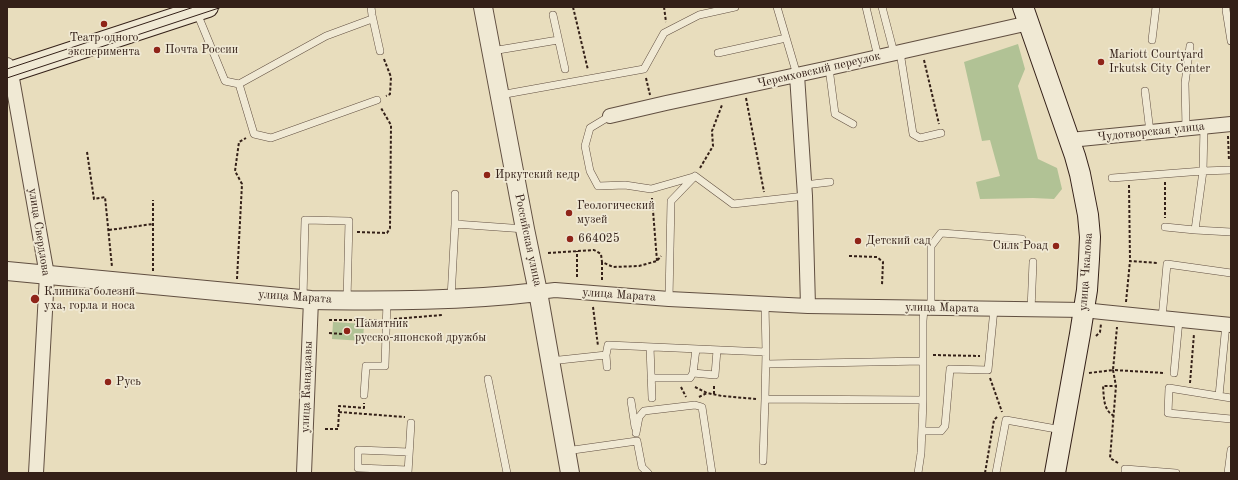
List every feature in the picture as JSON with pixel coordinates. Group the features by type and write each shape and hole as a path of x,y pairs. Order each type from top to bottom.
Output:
{"main road":[{"path":"8,70 202,9"},
{"name":"улица Чкалова","path":"1026,15 1070,140 1080,174 1088,215 1090,237 1084,310 1055,473"}],"street":[{"name":"Российская улица","path":"486,8 492,52 538,292 570,473"},
{"name":"Черемховский переулок","path":"610,116 878,57 1026,15"},
{"name":"улица Свердлова","path":"8,70 47,275 36,473"},
{"path":"797,75 805,190 808,306"},
{"name":"Чудотворская улица","path":"1070,140 1204,126 1229,128"},
{"name":"улица Марата","path":"7,271 307,300 387,300 481,297 555,290 808,306 1084,310 1228,324"},
{"name":"улица Канадзавы","path":"304,473 310,318 307,300"}],"lane":[{"path":"371,7 372,19 380,51"},
{"path":"500,95 644,69 664,33 699,15 735,7"},
{"path":"777,7 797,75"},
{"path":"866,7 878,57"},
{"path":"882,7 897,52 913,134 920,138 941,133"},
{"path":"1152,40 1156,7"},
{"path":"202,9 225,81 239,84 326,36 372,19"},
{"path":"1226,10 1231,41"},
{"path":"553,15 565,69"},
{"path":"718,53 786,38"},
{"path":"492,52 558,40"},
{"path":"1186,128 1185,83 1190,46"},
{"path":"829,68 835,114 854,124"},
{"path":"239,84 254,134 271,138 377,100"},
{"path":"1145,91 1150,132"},
{"path":"610,116 590,128 585,146 590,171 598,186 625,185 651,189 695,176"},
{"path":"1195,230 1203,171 1204,126"},
{"path":"1112,178 1230,170"},
{"path":"695,176 733,204 765,200 830,182"},
{"path":"669,298 671,201 695,176"},
{"path":"451,298 455,194"},
{"path":"307,300 305,220 349,221 347,300"},
{"path":"455,224 525,229"},
{"path":"1165,227 1231,232"},
{"path":"918,473 922,431 923,321 927,308 931,246 941,234 1022,240"},
{"path":"1031,310 1033,262"},
{"path":"1162,318 1167,264 1231,272"},
{"path":"364,395 366,366 385,366 387,300"},
{"path":"763,462 766,364 765,304"},
{"path":"922,431 941,431 945,426 950,369 988,370 994,309"},
{"path":"1174,373 1179,320"},
{"path":"1219,396 1228,324"},
{"path":"607,367 603,356 608,345 766,352"},
{"path":"650,347 652,398"},
{"path":"651,378 690,378 693,373 696,349"},
{"path":"693,373 715,375 717,350"},
{"path":"549,361 603,356"},
{"path":"766,364 923,358"},
{"path":"488,379 507,473"},
{"path":"1231,398 1169,388 1168,413 1231,419"},
{"path":"765,399 923,400"},
{"path":"631,401 642,467 648,473"},
{"path":"636,433 639,417 644,412 695,405 702,407 712,473"},
{"path":"996,473 1006,420 1062,430"},
{"path":"409,452 358,450 358,468 408,472 411,423"},
{"path":"566,452 637,441"},
{"path":"1228,473 1231,450"},
{"path":"1125,471 1176,473"}],"path":[{"path":"573,7 590,79"},
{"path":"664,7 666,19 664,33"},
{"path":"348,232 387,233 390,228 392,125 377,100 390,94 392,87 391,77 380,51"},
{"path":"924,59 941,133"},
{"path":"644,69 652,99 666,103"},
{"path":"744,87 765,200"},
{"path":"695,176 713,146 712,131 721,105"},
{"path":"1229,128 1230,170"},
{"path":"237,280 242,184 235,171 238,142 254,134"},
{"path":"87,152 94,199 105,197 112,270"},
{"path":"1164,174 1165,227"},
{"path":"1125,307 1130,261 1129,178"},
{"path":"651,189 657,261"},
{"path":"153,200 153,274"},
{"path":"108,230 153,224"},
{"path":"602,262 613,267 638,266 657,261 671,241"},
{"path":"548,253 594,250 601,254 602,280"},
{"path":"577,251 577,277"},
{"path":"849,256 877,257 883,262 882,285"},
{"path":"1130,261 1167,264"},
{"path":"593,307 603,356"},
{"path":"1095,337 1100,332 1101,321"},
{"path":"1118,324 1113,370 1116,386 1110,458 1125,471"},
{"path":"1189,392 1194,331"},
{"path":"329,333 342,334"},
{"path":"923,358 989,356"},
{"path":"988,370 1001,411 1006,420"},
{"path":"1084,374 1113,370 1174,373"},
{"path":"687,398 680,386 696,387 707,393 722,396 765,399"},
{"path":"1114,416 1109,413 1106,406 1104,386 1116,386"},
{"path":"325,428 338,430 339,406 364,408 364,395"},
{"path":"985,473 994,420 1001,411"},
{"path":"339,412 411,417 411,423"}],"green space":[{"path":"1018,44 1025,69 1018,86 1038,159 1057,168 1062,189 1054,199 980,199 976,182 1000,176 990,140 982,141 964,62"},
{"path":"333,322 364,324 363,341 332,339"}],"tram line":[{"path":"7,69 194,7"},
{"path":"7,78 222,7"}],"place":[{"name":"Театр одного эксперимента","path":"104,24"},
{"name":"Почта России","path":"157,50"},
{"name":"Mariott Courtyard Irkutsk City Center","path":"1101,62"},
{"name":"Иркутский кедр","path":"487,175"},
{"name":"Геологический музей","path":"569,213"},
{"name":"664025","path":"570,239"},
{"name":"Детский сад","path":"858,241"},
{"name":"Силк Роад","path":"1056,246"},
{"name":"Клиника болезнй уха, горла и носа","path":"35,299"},
{"name":"Памятник русско-японской дружбы","path":"347,331"},
{"name":"Русь","path":"108,382"}]}
